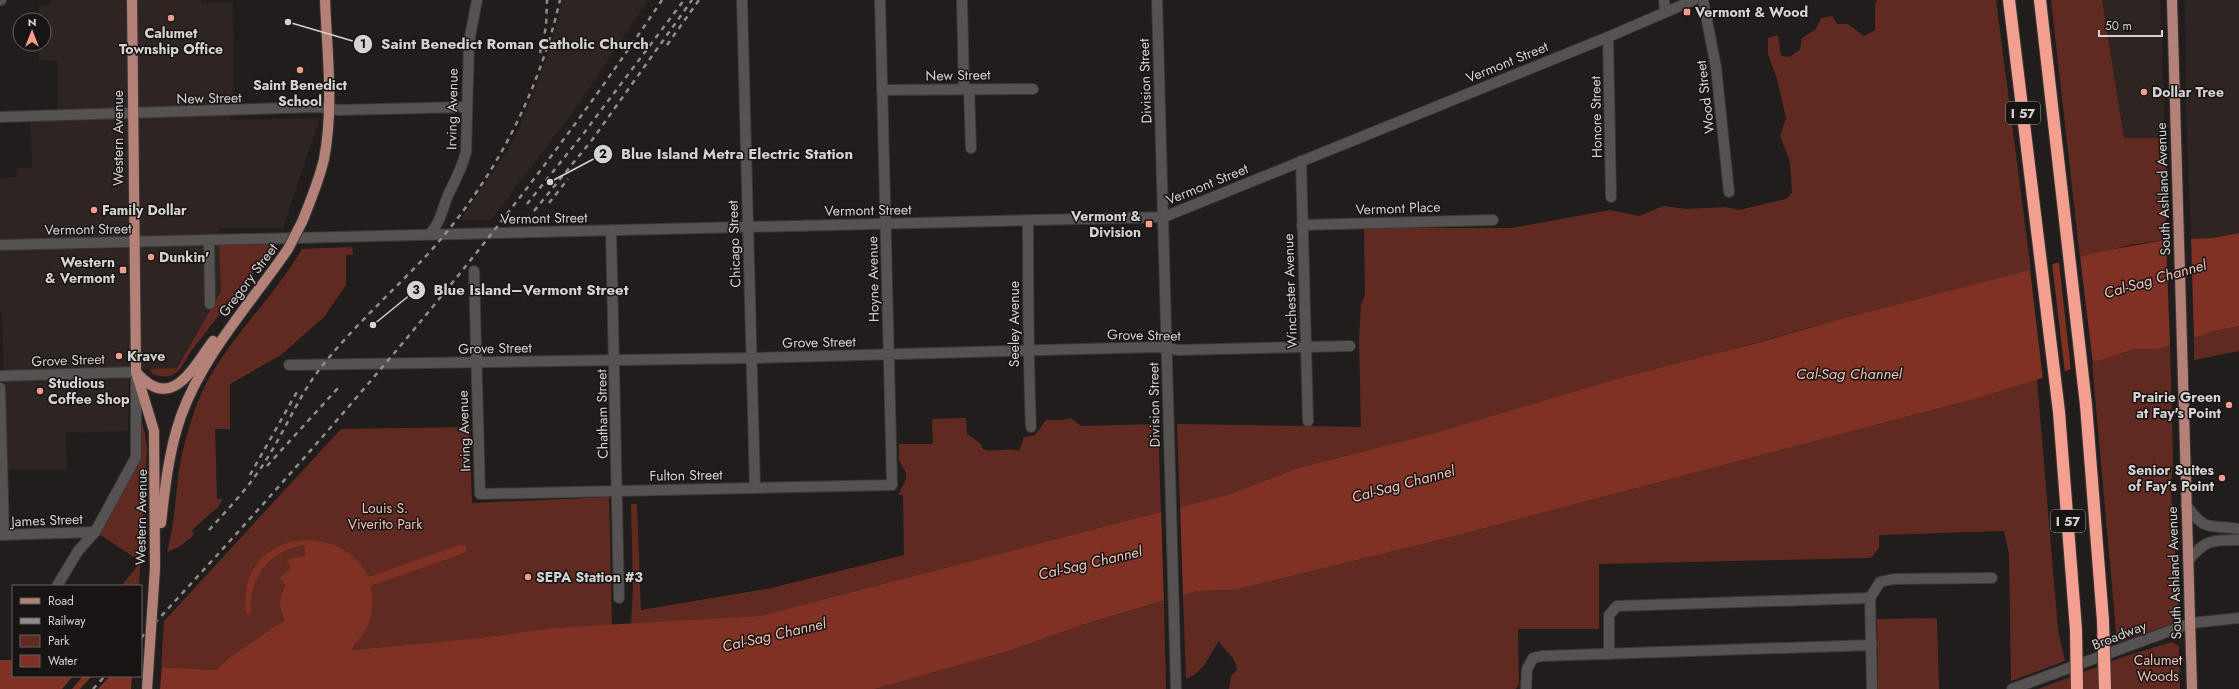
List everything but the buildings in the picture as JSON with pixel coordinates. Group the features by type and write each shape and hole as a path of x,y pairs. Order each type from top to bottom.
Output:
{"highway":[{"name":"I 57","path":"2009,0 2059,412 2076,630 2077,689"},
{"name":"I 57","path":"2040,0 2086,405 2103,621 2105,689"}],"main road":[{"name":"Western Avenue","path":"132,0 133,242 136,372 154,430 158,530"},
{"name":"Gregory Street","path":"155,568 158,530 168,464 184,409 216,347 288,250 302,222 324,158 328,109 325,0"},
{"name":"South Ashland Avenue","path":"2172,0 2192,689"},
{"path":"136,372 151,385 162,388 173,387 181,384 219,334 246,306"},
{"name":"Western Avenue","path":"147,689 155,568"}],"street":[{"name":"Irving Avenue","path":"430,234 439,223 445,203 462,168 468,134 467,107 469,42 477,0"},
{"name":"Chicago Street","path":"742,0 755,488"},
{"name":"Hoyne Avenue","path":"880,0 892,484"},
{"path":"962,0 971,148"},
{"name":"Division Street","path":"1157,0 1176,689"},
{"path":"1664,0 1665,12"},
{"name":"Vermont Street","path":"0,245 1164,217 1608,37 1694,0"},
{"name":"Wood Street","path":"1703,0 1716,67 1729,192"},
{"name":"Honore Street","path":"1608,37 1611,197"},
{"name":"New Street","path":"882,90 1033,89"},
{"name":"New Street","path":"0,117 317,107 328,109 467,107"},
{"name":"Winchester Avenue","path":"1301,161 1308,421"},
{"name":"Seeley Avenue","path":"1028,220 1028,351 1031,427"},
{"name":"Vermont Place","path":"1302,225 1493,220"},
{"name":"Chatham Street","path":"611,230 618,490 619,598"},
{"path":"209,240 210,304"},
{"name":"Irving Avenue","path":"474,271 480,494"},
{"name":"Grove Street","path":"289,366 751,358 1158,347 1179,350 1350,346"},
{"name":"Grove Street","path":"0,376 136,372"},
{"name":"Western Avenue","path":"94,532 136,458 136,372"},
{"path":"0,388 2,535"},
{"name":"Fulton Street","path":"480,494 892,484"},
{"path":"2186,505 2195,518 2205,525 2239,528"},
{"path":"58,585 78,551 94,532"},
{"name":"James Street","path":"2,535 94,532"},
{"path":"2188,561 2197,550 2209,542 2239,540"},
{"path":"1872,689 1870,598 1880,582 1893,579 1992,578"},
{"path":"1609,654 1609,614 1617,606 1870,598"},
{"name":"Broadway","path":"2012,689 2191,622 2239,618"},
{"path":"1526,689 1527,668 1533,658 1542,656 1872,645"}],"shaded area":[{"path":"51,0 201,0 201,3 233,3 234,105 231,120 320,118 283,228 219,228 221,291 176,368 129,370 128,431 66,433 67,470 7,470 2,314 0,313 0,178 17,177 17,168 32,167 30,122 58,120 58,61 39,60 39,52 52,52 52,12 39,12 39,5 51,5"},
{"path":"563,0 648,0 578,105 491,220 460,220 505,155 519,129 548,55"},
{"path":"2102,0 2160,0 2165,138 2124,138"},
{"path":"2185,0 2239,0 2239,233 2213,238 2191,239 2186,107"}],"green space":[{"path":"1877,0 1996,0 2031,271 1837,320 1442,431 1298,468 1230,494 1180,507 1177,424 1361,427 1359,340 1361,305 1365,295 1364,228 1511,228 1610,210 1639,216 1663,206 1686,209 1725,207 1739,210 1786,199 1792,193 1790,162 1780,136 1786,118 1777,79 1768,54 1768,38 1778,35 1781,56 1789,57 1800,50 1802,38 1816,29 1821,18 1832,16 1837,24 1848,24 1864,36 1875,30 1875,5"},
{"path":"2051,0 2102,0 2124,138 2165,138 2166,240 2129,245 2080,258"},
{"path":"274,244 189,354 179,370 166,376 152,374 150,369 177,368 221,291 219,245"},
{"path":"352,247 353,255 346,255 346,285 324,317 281,355 230,384 230,429 215,429 217,499 223,499 218,507 192,530 194,535 179,547 167,552 173,524 179,469 185,442 196,407 217,365 289,269 302,249"},
{"path":"2239,326 2239,351 2194,360 2194,337"},
{"path":"2170,345 2173,457 2171,493 2179,612 2175,621 2168,625 2117,643 2092,362 2135,349 2159,349"},
{"path":"2037,379 2058,630 2065,661 2011,681 2009,554 2004,531 1879,535 1879,548 1871,558 1599,564 1599,629 1518,629 1519,686 1515,689 1229,689 1231,676 1237,670 1236,665 1235,661 1219,641 1202,668 1186,679 1183,595 1197,591 1234,590 1443,539 1978,398"},
{"path":"140,418 144,429 147,448 140,562 99,534 141,460"},
{"path":"966,418 967,434 980,443 983,449 1019,451 1024,437 1035,435 1046,420 1062,420 1071,418 1081,426 1158,424 1161,512 759,616 631,625 633,589 631,504 637,504 641,610 771,588 904,555 903,495 898,495 906,479 906,473 899,460 899,444 933,444 932,419"},
{"name":"Louis S. Viverito Park","path":"469,427 472,503 609,497 612,625 552,628 478,638 352,650 356,644 282,613 286,620 230,657 216,670 161,667 164,621 341,429"},
{"path":"140,563 139,585 122,585"},
{"path":"1164,601 1166,689 875,689 1012,650 1085,624"},
{"path":"1937,618 1939,689 1878,689 1877,619"},
{"name":"Calumet Woods","path":"2172,642 2179,646 2180,689 2038,689 2126,656"}],"water":[{"name":"Cal-Sag Channel","path":"2239,233 2239,326 2214,331 2159,349 2135,349 1978,398 1443,539 1234,590 1197,591 1085,624 1012,650 875,689 0,689 0,660 12,660 12,677 142,677 142,666 216,670 230,657 285,620 281,611 280,602 286,585 279,578 291,569 287,560 306,555 304,545 292,548 271,559 257,577 251,600 251,613 246,614 249,580 263,557 286,544 312,540 337,546 358,562 371,586 370,618 365,631 352,650 478,638 552,628 759,616 1230,494 1298,468 1442,431 1617,379 1757,343 1837,320 2103,251 2166,240 2213,238"}],"pier":[{"path":"2191,237 2194,339 2170,347 2166,238"},
{"path":"2080,256 2093,364 2071,371 2059,262"},
{"path":"2052,263 2065,373 2043,380 2030,269"},
{"path":"1180,505 1183,597 1164,603 1161,510"},
{"path":"142,664 162,665 160,689 131,689 132,677 142,677"},
{"path":"72,677 82,677 72,689 62,689"},
{"path":"91,677 109,677 98,689 80,689"}],"waterway":[{"path":"368,582 462,549"}],"railway":[{"path":"540,53 546,27 547,0"},
{"path":"209,530 260,470 299,400 322,366 360,323 427,255 473,198 492,168 526,104 551,36 560,0"},
{"path":"142,637 280,485 348,408 414,329 542,168 603,85 662,0"},
{"path":"527,204 584,133 684,0"},
{"path":"534,211 592,140 692,0"},
{"path":"667,45 699,0"},
{"path":"549,203 568,179"},
{"path":"267,466 338,388"},
{"path":"250,475 298,390"},
{"path":"93,689 104,677"}],"place":[{"name":"Vermont & Wood","path":"1687,12"},
{"name":"Calumet Township Office","path":"171,18"},
{"name":"Saint Benedict Roman Catholic Church","path":"288,22"},
{"name":"Saint Benedict School","path":"300,70"},
{"name":"Dollar Tree","path":"2144,92"},
{"name":"Blue Island Metra Electric Station","path":"550,182"},
{"name":"Family Dollar","path":"94,210"},
{"name":"Vermont & Division","path":"1149,224"},
{"name":"Dunkin'","path":"151,257"},
{"name":"Western & Vermont","path":"123,270"},
{"name":"Blue Island–Vermont Street","path":"373,325"},
{"name":"Krave","path":"119,356"},
{"name":"Studious Coffee Shop","path":"40,391"},
{"name":"Prairie Green at Fay's Point","path":"2229,405"},
{"name":"Senior Suites of Fay’s Point","path":"2222,478"},
{"name":"SEPA Station #3","path":"528,577"}]}
